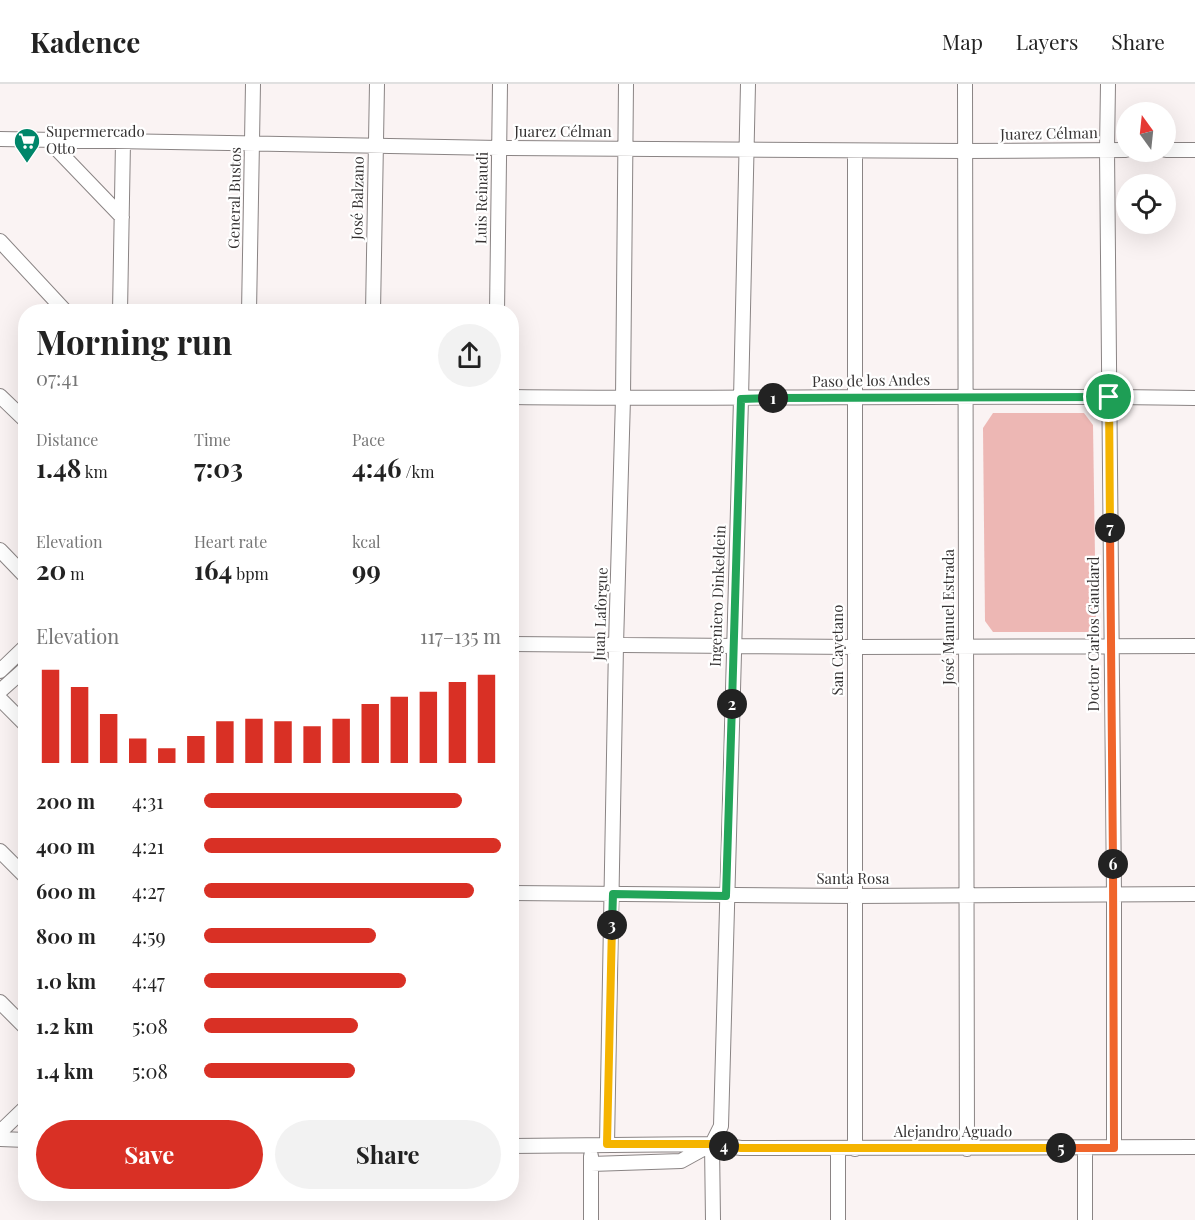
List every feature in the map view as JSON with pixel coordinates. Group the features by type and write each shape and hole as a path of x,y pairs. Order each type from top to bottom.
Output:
{"street":[{"name":"General Bustos","path":"249,304 253,84"},
{"name":"José Balzano","path":"373,304 376,84"},
{"name":"Luis Reinaudi","path":"497,304 500,84"},
{"name":"Juan Laforgue","path":"607,1144 623,398 626,84"},
{"name":"Ingeniero Dinkeldein","path":"713,1220 712,1144 721,1126 748,84"},
{"name":"José Manuel Estrada","path":"965,84 967,1149"},
{"name":"Doctor Carlos Gaudard","path":"1108,84 1114,1148"},
{"name":"Juarez Célman","path":"0,139 499,148 1116,150"},
{"path":"48,140 122,217"},
{"path":"120,304 123,142"},
{"name":"San Cayetano","path":"855,150 855,1149"},
{"path":"1176,150 1195,150"},
{"path":"0,241 59,304"},
{"path":"0,396 18,414"},
{"name":"Paso de los Andes","path":"519,397 1195,398"},
{"path":"0,550 18,568"},
{"path":"519,644 965,648 1195,646"},
{"path":"0,671 18,654"},
{"path":"0,691 18,675"},
{"path":"0,699 18,717"},
{"path":"0,851 18,869"},
{"name":"Santa Rosa","path":"519,893 726,896 1195,894"},
{"path":"0,1002 18,1020"},
{"path":"0,1132 18,1115"},
{"path":"0,1139 18,1140"},
{"path":"591,1164 681,1161 712,1144"},
{"name":"Alejandro Aguado","path":"519,1146 712,1144 741,1148 838,1149 1195,1147"},
{"path":"590,1145 591,1220"},
{"path":"1085,1148 1085,1220"},
{"path":"838,1149 838,1220"}],"shaded area":[{"path":"993,413 1084,413 1093,425 1096,624 1088,632 993,632 985,621 983,428"}],"place":[{"name":"Supermercado Otto","path":"27,164"}],"route":[{"path":"1109,397 1114,1148 741,1148 712,1144 607,1144 613,894 726,896 741,399 1109,397"}]}
